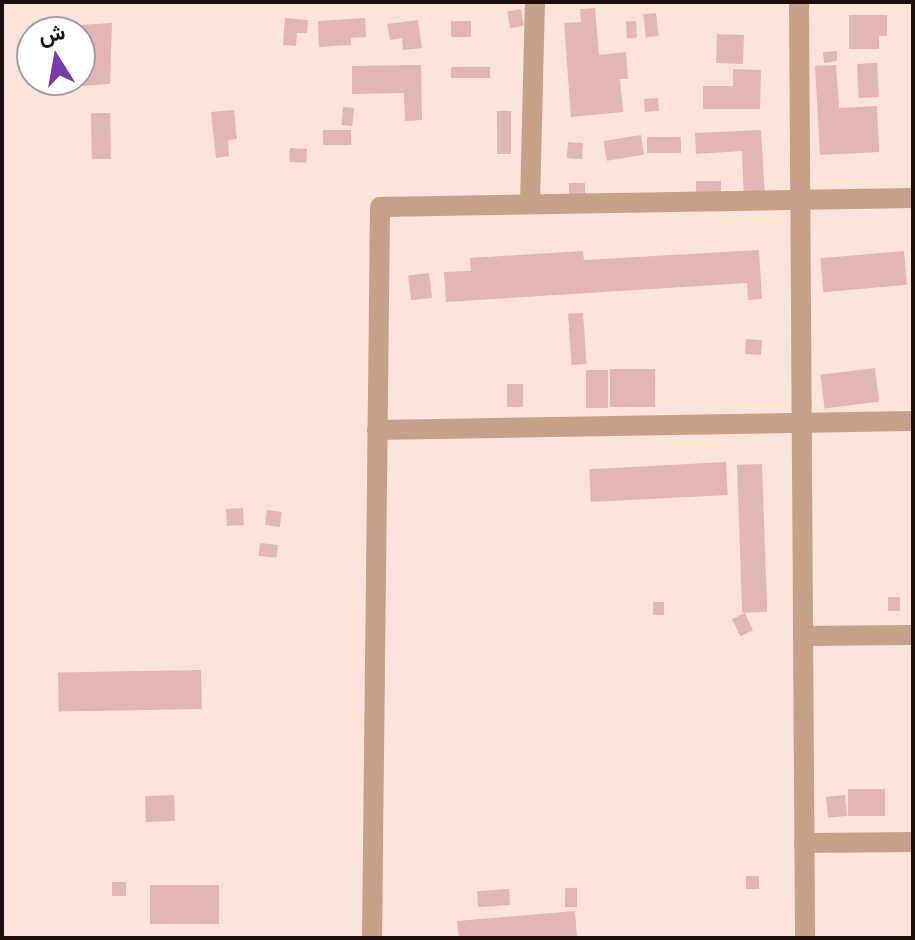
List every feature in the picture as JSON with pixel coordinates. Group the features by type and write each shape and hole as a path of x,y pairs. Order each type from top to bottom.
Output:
{"street":[{"path":"530,204 535,2"},
{"path":"799,2 805,938"},
{"path":"372,938 380,207 913,198"},
{"path":"377,430 913,421"},
{"path":"803,636 913,635"},
{"path":"804,843 913,842"}],"building":[{"path":"595,8 599,55 626,52 628,79 620,79 623,112 571,117 564,23 581,22 580,9"},
{"path":"521,9 524,26 510,28 507,11"},
{"path":"656,13 659,36 646,37 643,15"},
{"path":"849,15 887,15 887,36 879,36 879,49 849,49"},
{"path":"285,18 308,20 307,33 297,33 296,46 283,45"},
{"path":"365,18 366,37 351,38 351,45 319,47 318,21"},
{"path":"418,20 422,48 403,50 402,38 390,40 387,24"},
{"path":"451,21 471,21 471,37 451,37"},
{"path":"636,21 637,38 627,39 626,22"},
{"path":"112,23 110,84 96,85 96,24"},
{"path":"717,34 744,35 743,64 716,63"},
{"path":"837,51 837,61 824,63 823,52"},
{"path":"877,63 879,97 859,98 857,64"},
{"path":"421,65 422,120 405,121 404,93 352,94 352,66"},
{"path":"836,65 839,108 877,106 879,152 820,155 815,66"},
{"path":"451,67 490,67 490,78 451,78"},
{"path":"733,69 761,70 760,109 703,109 703,86 733,86"},
{"path":"658,98 659,111 645,112 644,99"},
{"path":"343,107 354,108 352,126 341,125"},
{"path":"234,110 237,139 228,140 229,156 216,158 211,112"},
{"path":"497,111 511,111 511,154 497,154"},
{"path":"91,113 110,113 111,159 92,159"},
{"path":"323,130 351,130 351,145 323,145"},
{"path":"761,130 765,196 744,197 742,151 696,154 695,133"},
{"path":"641,135 644,155 607,161 603,141"},
{"path":"647,137 681,137 681,153 647,153"},
{"path":"568,142 583,143 582,159 567,158"},
{"path":"290,148 307,149 306,163 289,162"},
{"path":"696,181 721,181 721,197 696,197"},
{"path":"569,183 585,183 585,198 569,198"},
{"path":"759,250 762,299 748,300 747,283 446,302 444,272 471,271 470,258 583,251 584,260"},
{"path":"904,251 907,285 823,292 820,258"},
{"path":"429,273 432,298 411,300 408,276"},
{"path":"583,313 587,364 572,365 568,314"},
{"path":"746,339 762,340 761,355 745,354"},
{"path":"875,368 879,402 825,408 820,375"},
{"path":"610,369 655,369 655,407 610,407"},
{"path":"586,370 608,370 608,408 586,408"},
{"path":"507,384 523,384 523,407 507,407"},
{"path":"726,462 728,495 591,502 589,469"},
{"path":"762,464 767,612 742,613 737,465"},
{"path":"243,508 244,525 227,526 226,509"},
{"path":"267,510 282,512 280,527 265,525"},
{"path":"260,543 278,545 277,558 259,556"},
{"path":"888,597 900,597 900,611 888,611"},
{"path":"653,602 664,602 664,615 653,615"},
{"path":"745,613 753,630 740,636 732,619"},
{"path":"201,670 202,709 59,711 58,672"},
{"path":"848,789 885,789 885,816 848,816"},
{"path":"174,795 175,821 146,822 145,796"},
{"path":"845,795 847,816 828,818 826,797"},
{"path":"746,876 759,876 759,889 746,889"},
{"path":"112,882 126,882 126,896 112,896"},
{"path":"150,885 219,885 219,924 150,924"},
{"path":"565,888 577,888 577,907 565,907"},
{"path":"509,889 510,905 478,907 477,891"},
{"path":"575,911 577,938 459,938 457,921"}]}
